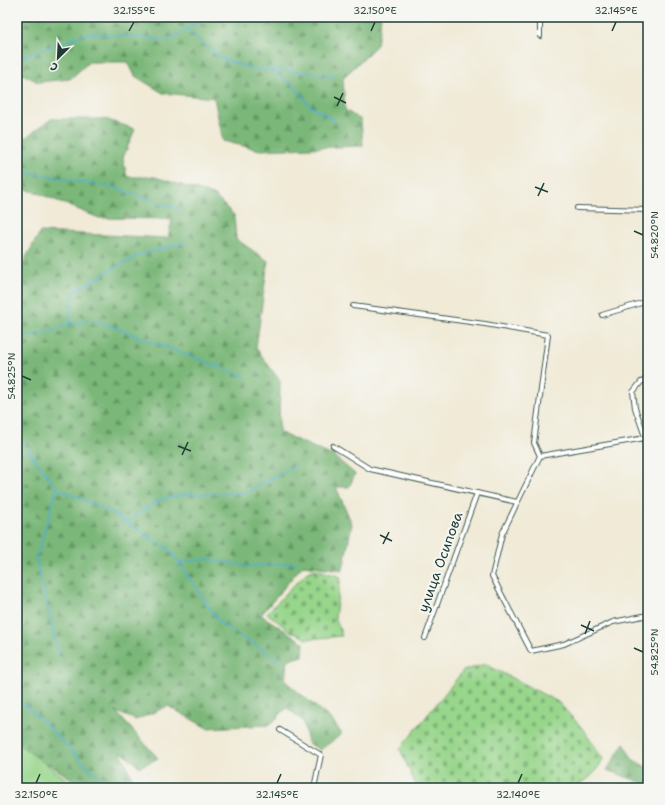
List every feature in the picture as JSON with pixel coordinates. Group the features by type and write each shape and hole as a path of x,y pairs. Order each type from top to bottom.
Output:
{"street":[{"path":"540,17 540,36"},
{"path":"577,208 648,210"},
{"path":"602,315 648,301"},
{"path":"353,306 485,324 548,335 534,443 540,456"},
{"path":"648,379 641,382 633,392 635,408 648,445"},
{"path":"645,438 540,456 502,534 492,576 531,651 564,644 613,622 648,615"},
{"path":"333,446 370,469 517,502"},
{"name":"улица Осипова","path":"425,638 477,493"},
{"path":"280,730 321,755 314,788"}],"green space":[{"path":"17,17 381,17 377,45 343,78 345,110 361,120 363,146 260,150 223,141 214,98 163,93 135,76 128,62 89,62 70,79 38,82 17,71"},
{"path":"51,119 105,119 135,129 123,158 127,177 155,177 214,195 234,215 236,239 268,261 256,348 280,381 279,432 335,457 355,474 349,487 336,487 352,524 343,570 303,565 261,615 304,643 303,656 287,660 285,681 332,720 342,734 320,750 308,743 303,721 287,708 270,725 207,728 168,706 136,720 116,712 158,758 140,767 120,751 137,788 81,788 73,780 50,765 21,760 17,747 17,274 40,232 168,238 172,219 99,218 17,186 17,138 24,139"},
{"path":"315,569 341,577 335,616 342,636 307,639 288,630 267,613 306,573"},
{"path":"485,664 558,702 582,728 603,759 595,772 574,788 417,788 400,749 463,671"},
{"path":"17,743 73,784 78,788 17,788"},
{"path":"624,743 632,759 648,768 648,785 607,770"}],"waterway":[{"path":"17,59 87,33 169,40 206,17"},
{"path":"186,29 219,57 251,69 284,70 335,76"},
{"path":"270,70 295,87 309,105 335,121"},
{"path":"17,171 112,187 179,209"},
{"path":"69,324 74,291 136,256 185,242"},
{"path":"17,339 92,319 246,377"},
{"path":"17,436 57,488 109,511 171,551 220,623 280,661"},
{"path":"125,522 161,499 188,494 244,493 295,466"},
{"path":"57,488 36,559 59,656"},
{"path":"178,562 207,559 248,566 297,563"},
{"path":"17,698 109,788"}]}
